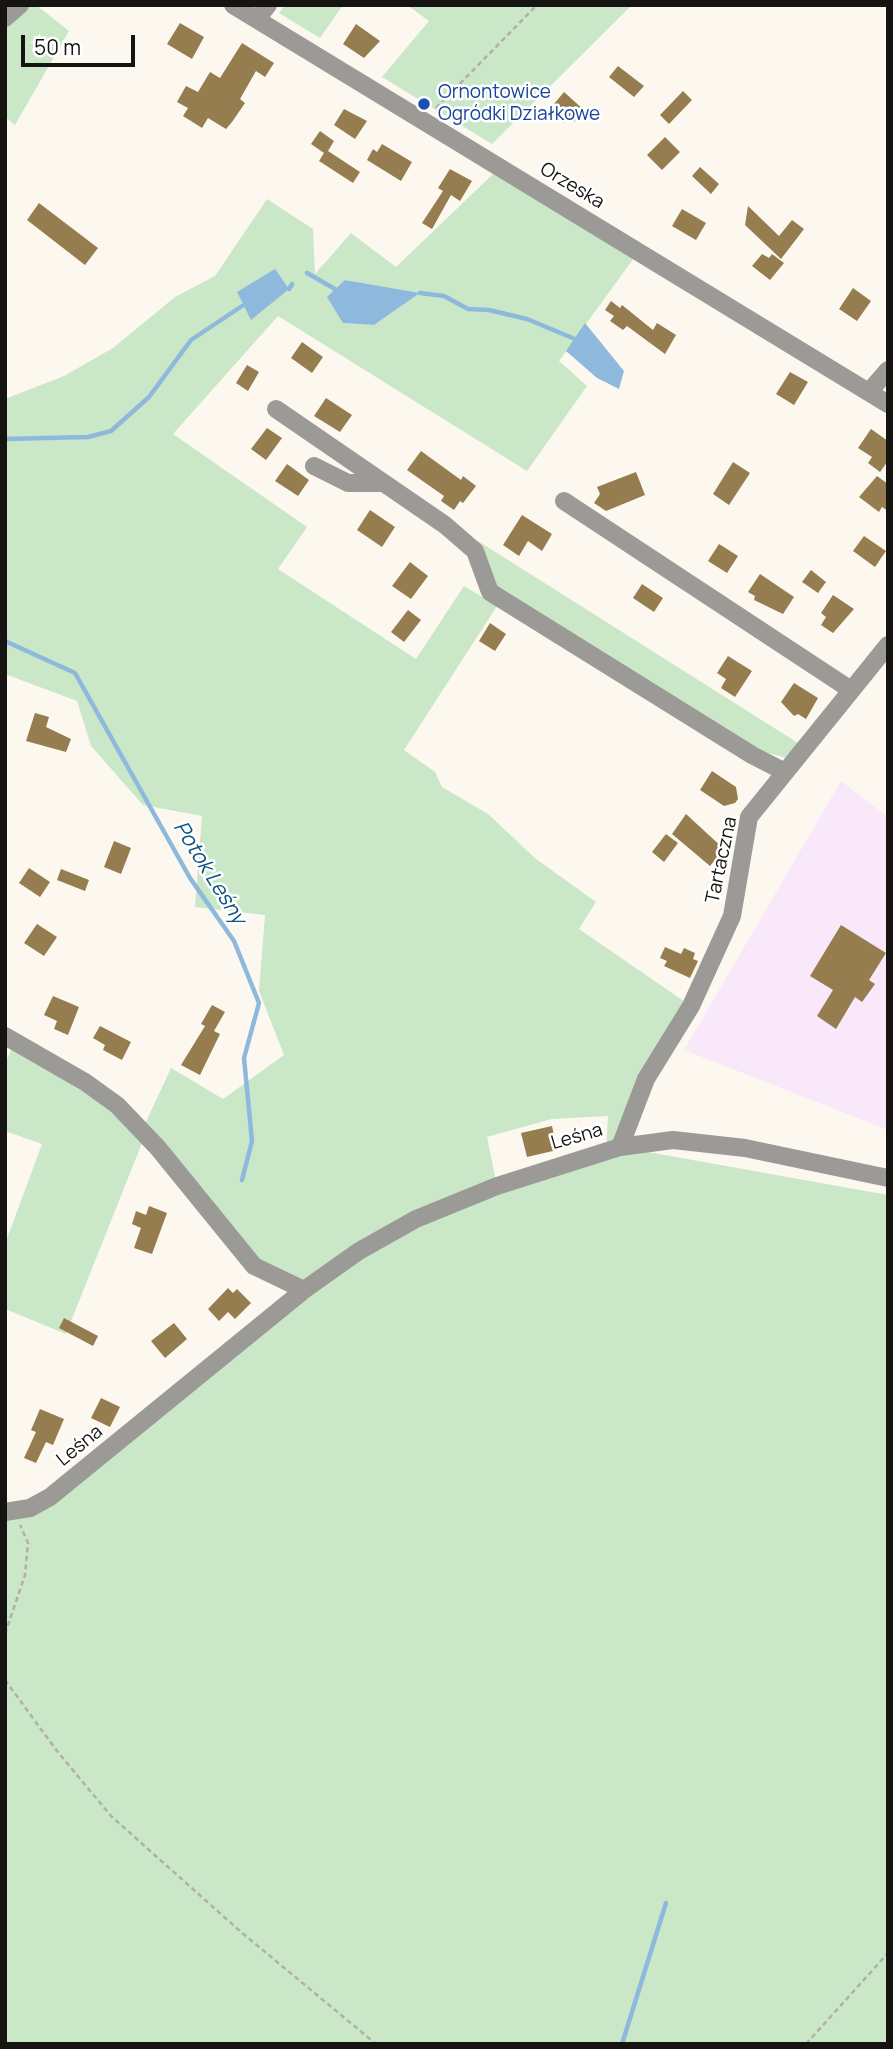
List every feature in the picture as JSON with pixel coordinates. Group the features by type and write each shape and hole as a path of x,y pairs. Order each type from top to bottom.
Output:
{"street":[{"path":"5,18 20,5"},
{"name":"Orzeska","path":"233,5 262,12 423,120 888,404"},
{"path":"869,392 888,370"},
{"path":"276,409 445,526 475,551 490,592 752,755 785,772"},
{"path":"314,466 348,484 383,484"},
{"path":"564,501 851,690"},
{"name":"Tartaczna","path":"620,1147 646,1079 691,1006 732,916 749,817 888,645"},
{"path":"5,1036 85,1082 117,1105 158,1148 254,1266 304,1290"},
{"name":"Leśna","path":"9,1512 30,1508 50,1497 304,1290 359,1251 415,1219 559,1164 649,1141 703,1142 888,1178"}],"path":[{"path":"423,120 537,5"},
{"path":"5,1634 25,1575 28,1543 9,1512"},
{"path":"5,1680 57,1751 111,1816 241,1932 376,2044"},
{"path":"806,2044 888,1953"}],"shaded area":[{"path":"841,781 888,817 888,1130 684,1050"}],"green space":[{"path":"20,5 36,5 69,31 15,125 5,117 5,18"},
{"path":"285,5 343,5 320,38 279,13"},
{"path":"407,5 632,5 492,144 382,77 429,21"},
{"path":"493,174 634,258 559,361 587,386 527,471 278,316 173,434 307,527 278,569 416,659 464,586 497,606 404,750 435,772 442,787 488,814 536,859 596,902 579,929 691,1006 620,1147 888,1195 888,2044 5,2044 5,1512 30,1508 303,1290 254,1266 145,1124 171,1068 223,1099 284,1055 259,991 265,915 195,907 202,816 143,805 91,746 77,701 5,674 5,399 64,376 113,348 175,297 215,276 267,199 313,229 315,274 351,233 396,267","holes":["345,280 419,293 420,293 374,325 343,323","608,1116 606,1150 497,1186 487,1137 552,1119"]},
{"path":"478,541 798,743 786,758 765,752 713,724 493,588"},
{"path":"12,1047 83,1089 118,1116 142,1143 66,1334 5,1309 5,1244 42,1144 5,1131 5,1065"}],"water":[{"path":"275,269 289,289 251,320 237,292"},
{"path":"345,280 420,293 374,325 343,323 327,297"},
{"path":"585,323 624,371 619,389 597,378 566,351"}],"building":[{"path":"180,23 204,37 192,59 167,44"},
{"path":"356,24 380,41 364,58 343,44"},
{"path":"242,43 274,63 265,77 256,71 240,99 245,103 226,129 208,118 202,128 183,116 188,108 177,102 186,86 198,92 210,72 220,78"},
{"path":"618,66 644,86 634,97 609,77"},
{"path":"683,91 692,100 669,124 660,115"},
{"path":"564,92 584,110 574,122 569,117 564,123 549,110"},
{"path":"344,109 367,121 355,139 334,125"},
{"path":"320,131 334,141 328,151 360,172 353,183 319,161 324,153 311,144"},
{"path":"665,137 680,152 662,170 647,155"},
{"path":"382,144 412,162 401,181 367,160 373,149 377,152"},
{"path":"700,167 719,184 711,194 692,176"},
{"path":"450,169 472,181 460,201 451,195 432,229 422,223 443,191 438,188"},
{"path":"39,203 98,248 85,265 27,220"},
{"path":"748,206 779,236 792,220 804,229 781,259 745,225"},
{"path":"682,209 706,223 696,240 672,226"},
{"path":"762,254 769,258 772,254 784,263 770,280 752,266"},
{"path":"853,288 871,301 857,321 839,309"},
{"path":"611,301 620,308 622,305 653,330 657,323 676,335 665,354 627,326 623,330 610,321 614,316 605,310"},
{"path":"302,342 323,357 312,373 291,358"},
{"path":"247,365 259,372 248,391 236,383"},
{"path":"790,372 808,382 794,405 776,394"},
{"path":"326,398 352,415 340,432 314,416"},
{"path":"267,428 282,438 266,460 251,449"},
{"path":"871,429 888,441 888,461 880,472 868,463 872,457 858,448"},
{"path":"421,451 461,480 463,476 476,486 454,510 441,501 444,496 407,470"},
{"path":"733,462 750,473 729,505 713,494"},
{"path":"287,464 309,480 298,496 275,481"},
{"path":"636,472 645,495 606,511 594,503 600,494 597,487"},
{"path":"877,476 888,484 888,511 882,507 879,512 859,497"},
{"path":"370,510 395,527 382,547 357,530"},
{"path":"522,515 552,534 542,551 528,541 519,556 503,545"},
{"path":"864,536 886,551 875,567 853,551"},
{"path":"719,544 738,556 727,573 708,561"},
{"path":"410,562 428,576 411,599 392,586"},
{"path":"811,570 826,582 818,593 802,582"},
{"path":"760,574 794,597 783,614 754,600 755,596 748,592"},
{"path":"642,584 663,598 654,612 633,598"},
{"path":"833,595 854,609 833,633 821,625 826,617 821,613"},
{"path":"408,610 421,620 404,642 391,632"},
{"path":"490,623 506,634 495,651 479,641"},
{"path":"728,656 752,671 735,697 721,688 726,679 717,673"},
{"path":"794,683 818,698 806,719 798,714 794,716 781,702"},
{"path":"35,713 49,717 46,727 71,739 66,752 26,741"},
{"path":"712,771 736,787 738,799 735,803 724,806 700,790"},
{"path":"686,814 724,849 710,866 672,834"},
{"path":"666,834 678,843 664,862 652,852"},
{"path":"114,841 131,848 121,874 104,867"},
{"path":"29,868 50,882 40,897 19,883"},
{"path":"61,869 89,880 85,891 57,880"},
{"path":"37,924 57,937 44,956 24,943"},
{"path":"841,925 886,953 869,980 875,984 862,1002 855,997 836,1029 817,1016 833,990 810,976"},
{"path":"665,947 681,954 684,948 695,953 693,959 698,961 690,978 664,966 667,961 660,958"},
{"path":"53,996 79,1007 68,1035 54,1029 57,1021 44,1015"},
{"path":"212,1005 225,1012 214,1031 220,1034 200,1075 181,1065 205,1026 201,1024"},
{"path":"100,1026 131,1042 122,1060 103,1050 105,1045 93,1038"},
{"path":"552,1126 557,1150 527,1157 521,1133"},
{"path":"149,1206 167,1213 152,1254 134,1248 141,1228 132,1224 136,1211 146,1215"},
{"path":"228,1288 233,1293 237,1289 251,1303 235,1319 228,1312 219,1321 208,1309"},
{"path":"64,1318 98,1336 93,1346 59,1328"},
{"path":"174,1323 187,1339 165,1358 151,1341"},
{"path":"101,1398 120,1407 110,1427 91,1418"},
{"path":"40,1409 64,1419 53,1445 46,1442 36,1463 24,1458 36,1432 31,1430"}],"waterway":[{"path":"307,273 335,289"},
{"path":"289,289 292,284"},
{"path":"420,293 444,296 468,309 489,310 527,319 575,339"},
{"path":"5,439 88,437 111,431 149,397 191,340 242,306"},
{"name":"Potok Leśny","path":"5,641 75,673 190,878 234,941 259,1003 244,1058 252,1141 242,1180"},
{"path":"622,2044 666,1903"}],"place":[{"name":"Ornontowice Ogródki Działkowe","path":"424,104"}]}
